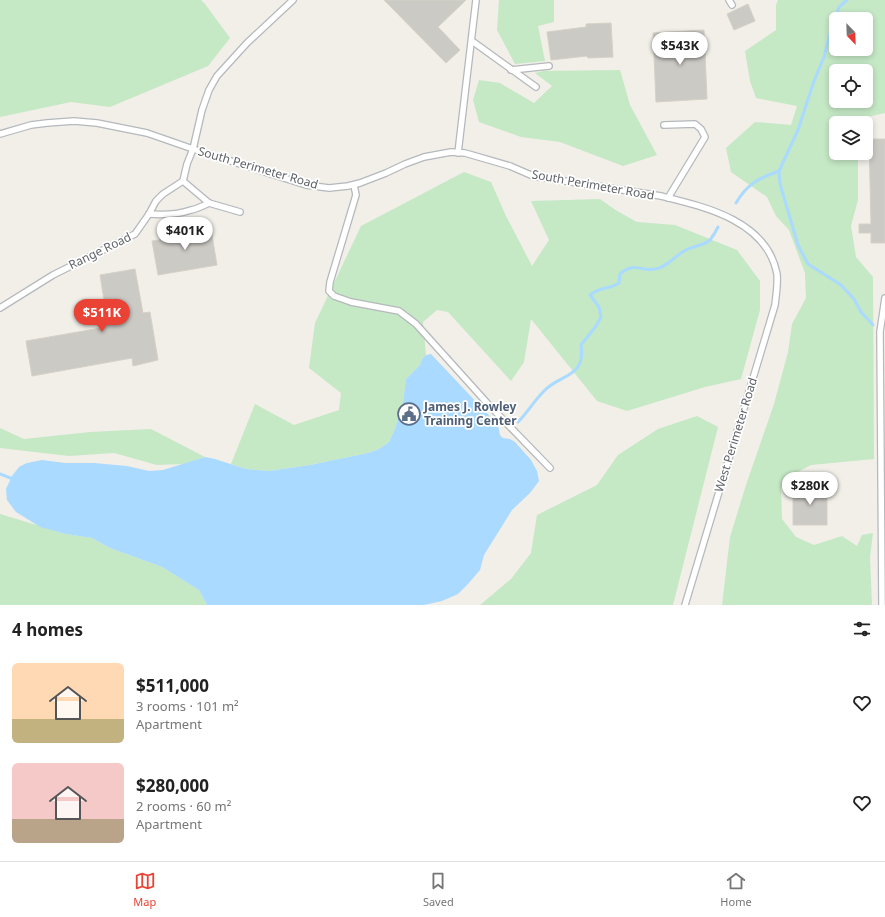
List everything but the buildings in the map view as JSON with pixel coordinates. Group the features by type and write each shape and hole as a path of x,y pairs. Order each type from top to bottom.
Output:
{"lane":[{"path":"240,212 209,203 183,180 187,164 193,149 202,110 209,90 218,76 247,43 293,0"},
{"path":"458,153 476,0"},
{"path":"472,41 510,70 536,87"},
{"path":"510,70 548,66"},
{"name":"South Perimeter Road","path":"0,134 31,125 74,121 103,124 147,133 306,185 336,188 354,185 424,157 452,152 465,153 492,160 533,176 682,201 723,216 748,228 767,248 773,263"},
{"path":"664,124 695,124 701,129 705,138 668,198"},
{"name":"Range Road","path":"0,308 53,274 136,234 156,201 163,194 183,180"},
{"path":"354,185 356,195 330,282 329,292 334,296 351,302 399,311 416,324 493,410 550,468"},
{"path":"149,214 164,215 182,213 209,203"},
{"name":"West Perimeter Road","path":"686,605 775,305 777,286 773,263"},
{"path":"882,605 884,476 883,389 880,332 885,298"}],"green space":[{"path":"0,0 201,0 230,38 208,66 110,107 71,102 0,117"},
{"path":"499,0 554,0 554,22 538,26 545,61 515,64 497,30"},
{"path":"778,0 885,0 885,113 871,116 829,116 829,160 858,160 858,200 851,226 856,257 873,277 874,459 811,465 788,477 781,488 782,519 796,537 814,545 842,536 857,546 862,535 873,533 870,557 872,605 722,605 730,537 774,404 788,352 792,324 806,298 805,273 789,230 776,216 767,197 731,172 726,148 755,122 791,125 797,106 756,98 750,81 745,51 776,30 776,5"},
{"path":"620,70 630,105 657,155 623,166 560,142 521,137 479,122 473,100 479,80 500,83 534,103 552,86 535,73 543,71"},
{"path":"464,172 491,182 506,216 532,266 549,240 531,201 600,199 617,211 637,222 675,225 737,250 760,281 760,310 741,379 705,387 627,411 597,401 531,319 524,362 511,381 448,312 437,310 423,322 426,355 422,359 420,365 406,379 403,403 395,429 389,442 379,449 368,453 310,465 269,471 246,469 231,464 255,404 294,425 339,410 341,393 309,368 315,323 361,226"},
{"path":"697,416 718,427 673,605 480,605 511,579 531,553 537,515 597,485 618,455 658,429"},
{"path":"0,428 24,439 90,432 151,429 205,457 184,464 157,465 114,453 69,456 0,448"},
{"path":"0,514 66,534 92,538 110,548 162,567 199,590 207,605 0,605"}],"water":[{"path":"431,354 498,425 500,435 503,438 510,439 515,442 531,460 537,471 539,481 530,493 512,510 484,555 480,570 458,594 442,601 424,605 207,605 199,590 162,567 110,548 92,538 66,534 40,527 16,512 7,500 6,489 12,476 19,467 27,463 42,460 65,463 94,463 127,466 149,471 163,470 205,457 246,469 269,471 310,465 368,453 379,449 389,442 395,429 403,403 406,379 420,365 422,359 426,355"}],"waterway":[{"path":"847,0 839,7 824,57 814,81 798,130 779,171 780,184 798,245 808,264 841,285 854,299 861,312 873,325"},
{"path":"736,203 740,196 754,182 779,171"},
{"path":"518,422 550,385 576,370 580,364 582,356 581,345 601,317 599,307 590,295 598,290 611,287 619,283 620,274 629,268 634,267 650,270 667,264 684,251 704,244 710,240 718,227"},
{"path":"0,474 13,479"}],"place":[{"name":"James J. Rowley Training Center","path":"409,414"}]}
